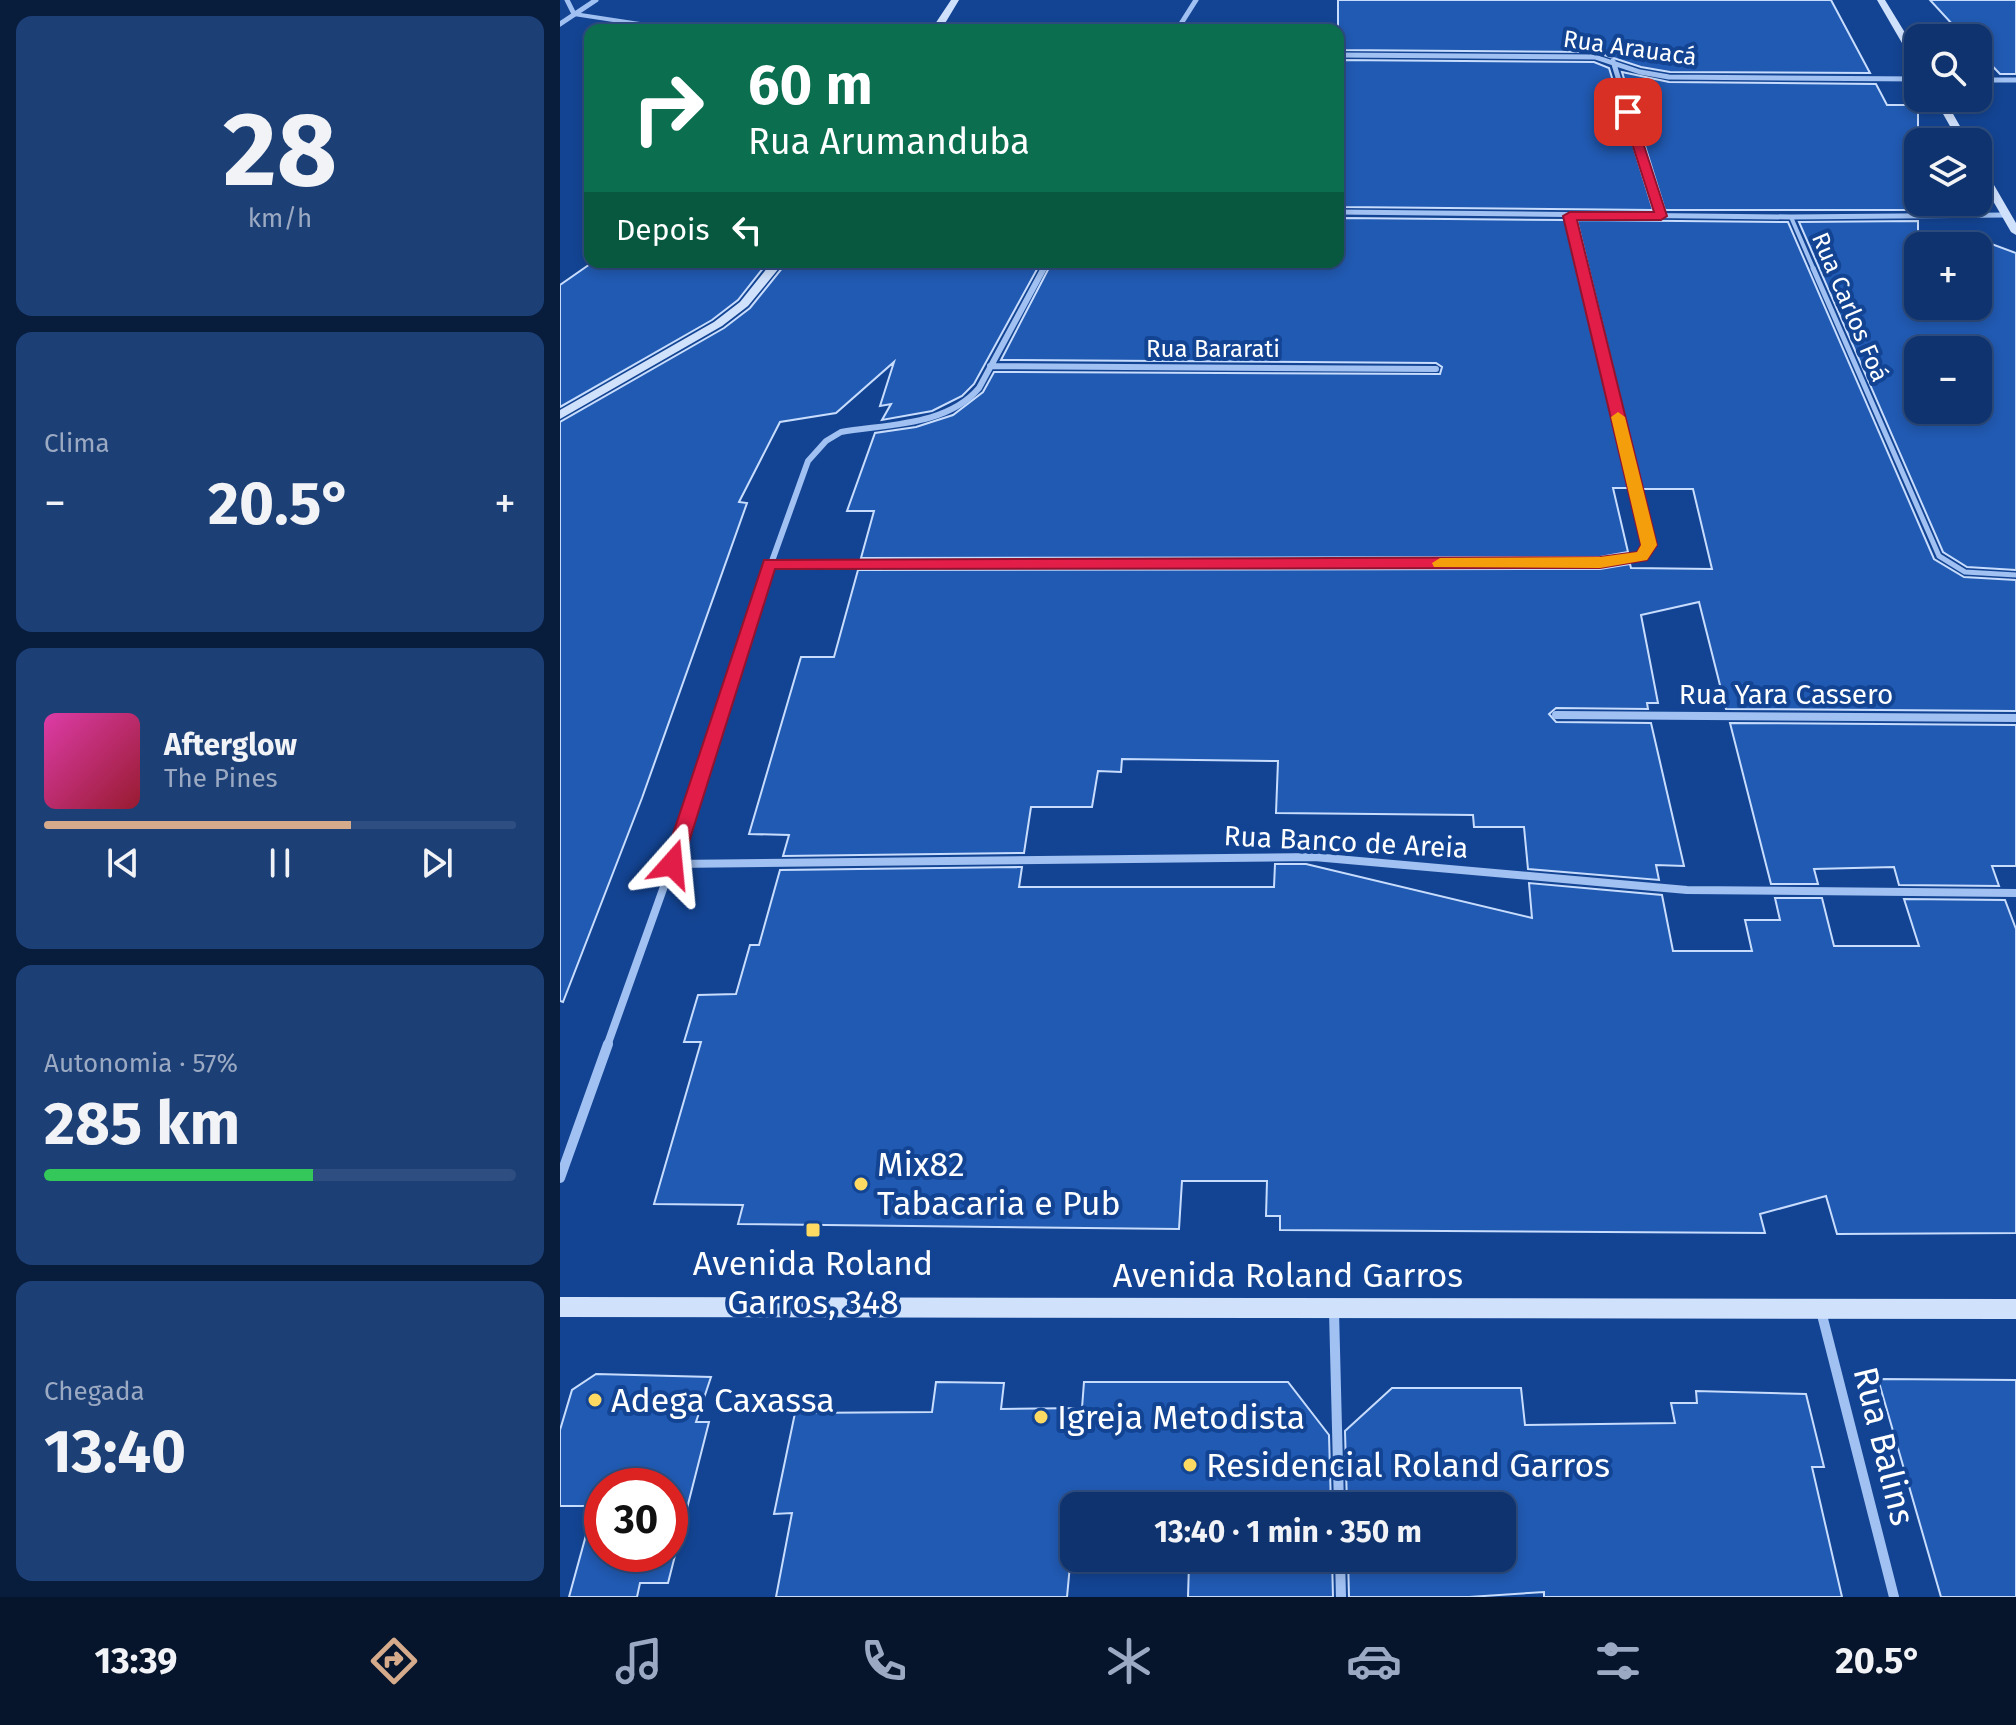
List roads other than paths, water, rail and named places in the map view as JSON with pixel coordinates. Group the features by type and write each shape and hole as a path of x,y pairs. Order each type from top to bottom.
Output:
{"street":[{"path":"567,0 574,14"},
{"path":"560,24 596,0"},
{"path":"940,24 955,0"},
{"path":"1181,24 1196,0"},
{"path":"1881,0 1904,39"},
{"name":"Rua Arauacá","path":"1344,55 1568,56 1613,61 1640,72 1669,77 1904,79"},
{"path":"1613,61 1661,216"},
{"path":"1992,80 2016,80"},
{"path":"1992,187 2011,215 2016,232"},
{"path":"1344,212 1791,217 2011,215"},
{"path":"769,564 1600,563 1642,556 1649,545 1570,216"},
{"path":"560,415 718,324 744,304 773,268"},
{"path":"560,1178 672,864 769,564 808,461 826,441 841,432 946,414 967,402 979,388 1044,268"},
{"name":"Rua Bararati","path":"990,366 1436,369"},
{"name":"Rua Yara Cassero","path":"1556,715 2016,718"},
{"name":"Rua Banco de Areia","path":"672,864 1314,857 1687,890 2016,893"},
{"name":"Avenida Roland Garros","path":"560,1307 2016,1309"},
{"path":"1334,1307 1339,1492"},
{"name":"Rua Balins","path":"1820,1308 1894,1597"},
{"path":"1340,1572 1341,1597"}],"lane":[{"path":"574,14 640,24"},
{"name":"Rua Carlos Foá","path":"1791,217 1939,556 1947,565 1975,575 2016,575"}],"place":[{"name":"Mix82 Tabacaria e Pub","path":"861,1184"},
{"name":"Avenida Roland Garros, 348","path":"813,1230"},
{"name":"Adega Caxassa","path":"595,1400"},
{"name":"Igreja Metodista","path":"1041,1417"},
{"name":"Residencial Roland Garros","path":"1190,1465"}]}
